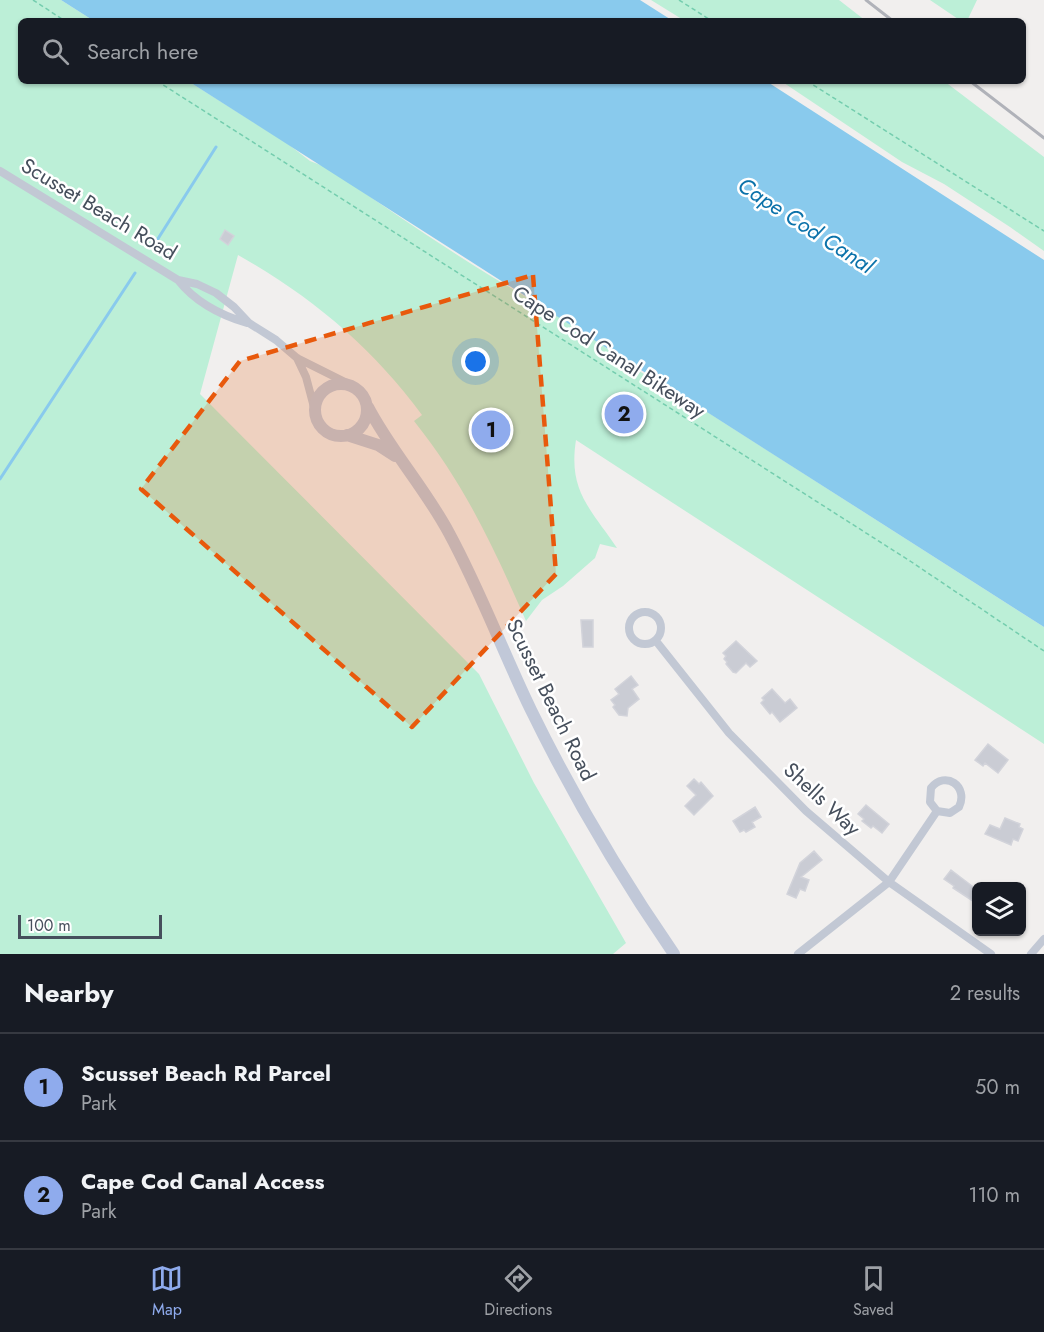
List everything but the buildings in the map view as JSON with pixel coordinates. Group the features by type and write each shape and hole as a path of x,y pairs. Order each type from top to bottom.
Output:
{"main road":[{"path":"315,411 320,394 326,388 342,383 351,385"},
{"name":"Scusset Beach Road","path":"351,385 362,393 368,407 401,460 448,531 531,710 565,774 618,867 674,954"},
{"path":"347,435 354,433 365,422 368,407"},
{"name":"Scusset Beach Road","path":"315,411 325,431 378,445 401,460"}],"street":[{"name":"Scusset Beach Road","path":"0,171 178,280"},
{"path":"178,280 210,309 249,323"},
{"path":"178,280 197,284 216,293 249,323"},
{"name":"Scusset Beach Road","path":"249,323 276,340 297,358 351,385"},
{"name":"Scusset Beach Road","path":"297,358 310,386 315,411"},
{"path":"650,612 660,620 662,631 656,641 646,645 640,644 631,637 629,623 636,614 650,612"},
{"name":"Shells Way","path":"656,641 713,714 744,749 819,822 889,882 991,954"},
{"path":"940,780 955,782 963,794 959,807 950,813 937,811 930,802 931,788 940,780"},
{"path":"798,954 889,882 937,811"},
{"path":"1031,954 1044,939"}],"path":[{"path":"33,0 60,18"},
{"path":"679,0 707,18"},
{"name":"Cape Cod Canal Bikeway","path":"162,84 910,561 1044,651"},
{"path":"812,84 1044,231"}],"highlighted area":[{"path":"533,275 556,574 412,727 141,489 240,361"}],"green space":[{"path":"0,0 61,0 89,18 18,18 18,84 193,84 288,144 310,161 328,168 486,273 579,329 647,376 671,389 1044,627 1044,744 576,440 574,458 578,486 590,510 617,548 600,544 595,558 563,586 542,600 526,621 477,517 448,469 414,421 422,415 403,390 339,325 291,288 238,255 200,394 479,674 534,783 626,943 613,954 0,954"},
{"path":"651,0 839,0 862,18 680,18"},
{"path":"930,0 977,0 968,18 957,18"},
{"path":"785,84 948,84 1044,157 1044,251 944,184 902,162"}],"water":[{"path":"61,0 640,0 668,18 89,18"},
{"name":"Cape Cod Canal","path":"193,84 771,84 1044,260 1044,627"}],"waterway":[{"path":"154,245 216,147"},
{"path":"0,479 135,273"}],"railway":[{"path":"866,0 889,18"},
{"path":"974,84 1044,138"}],"place":[{"name":"Cape Cod Canal Access","path":"624,414"},
{"name":"Scusset Beach Rd Parcel","path":"491,430"}]}
